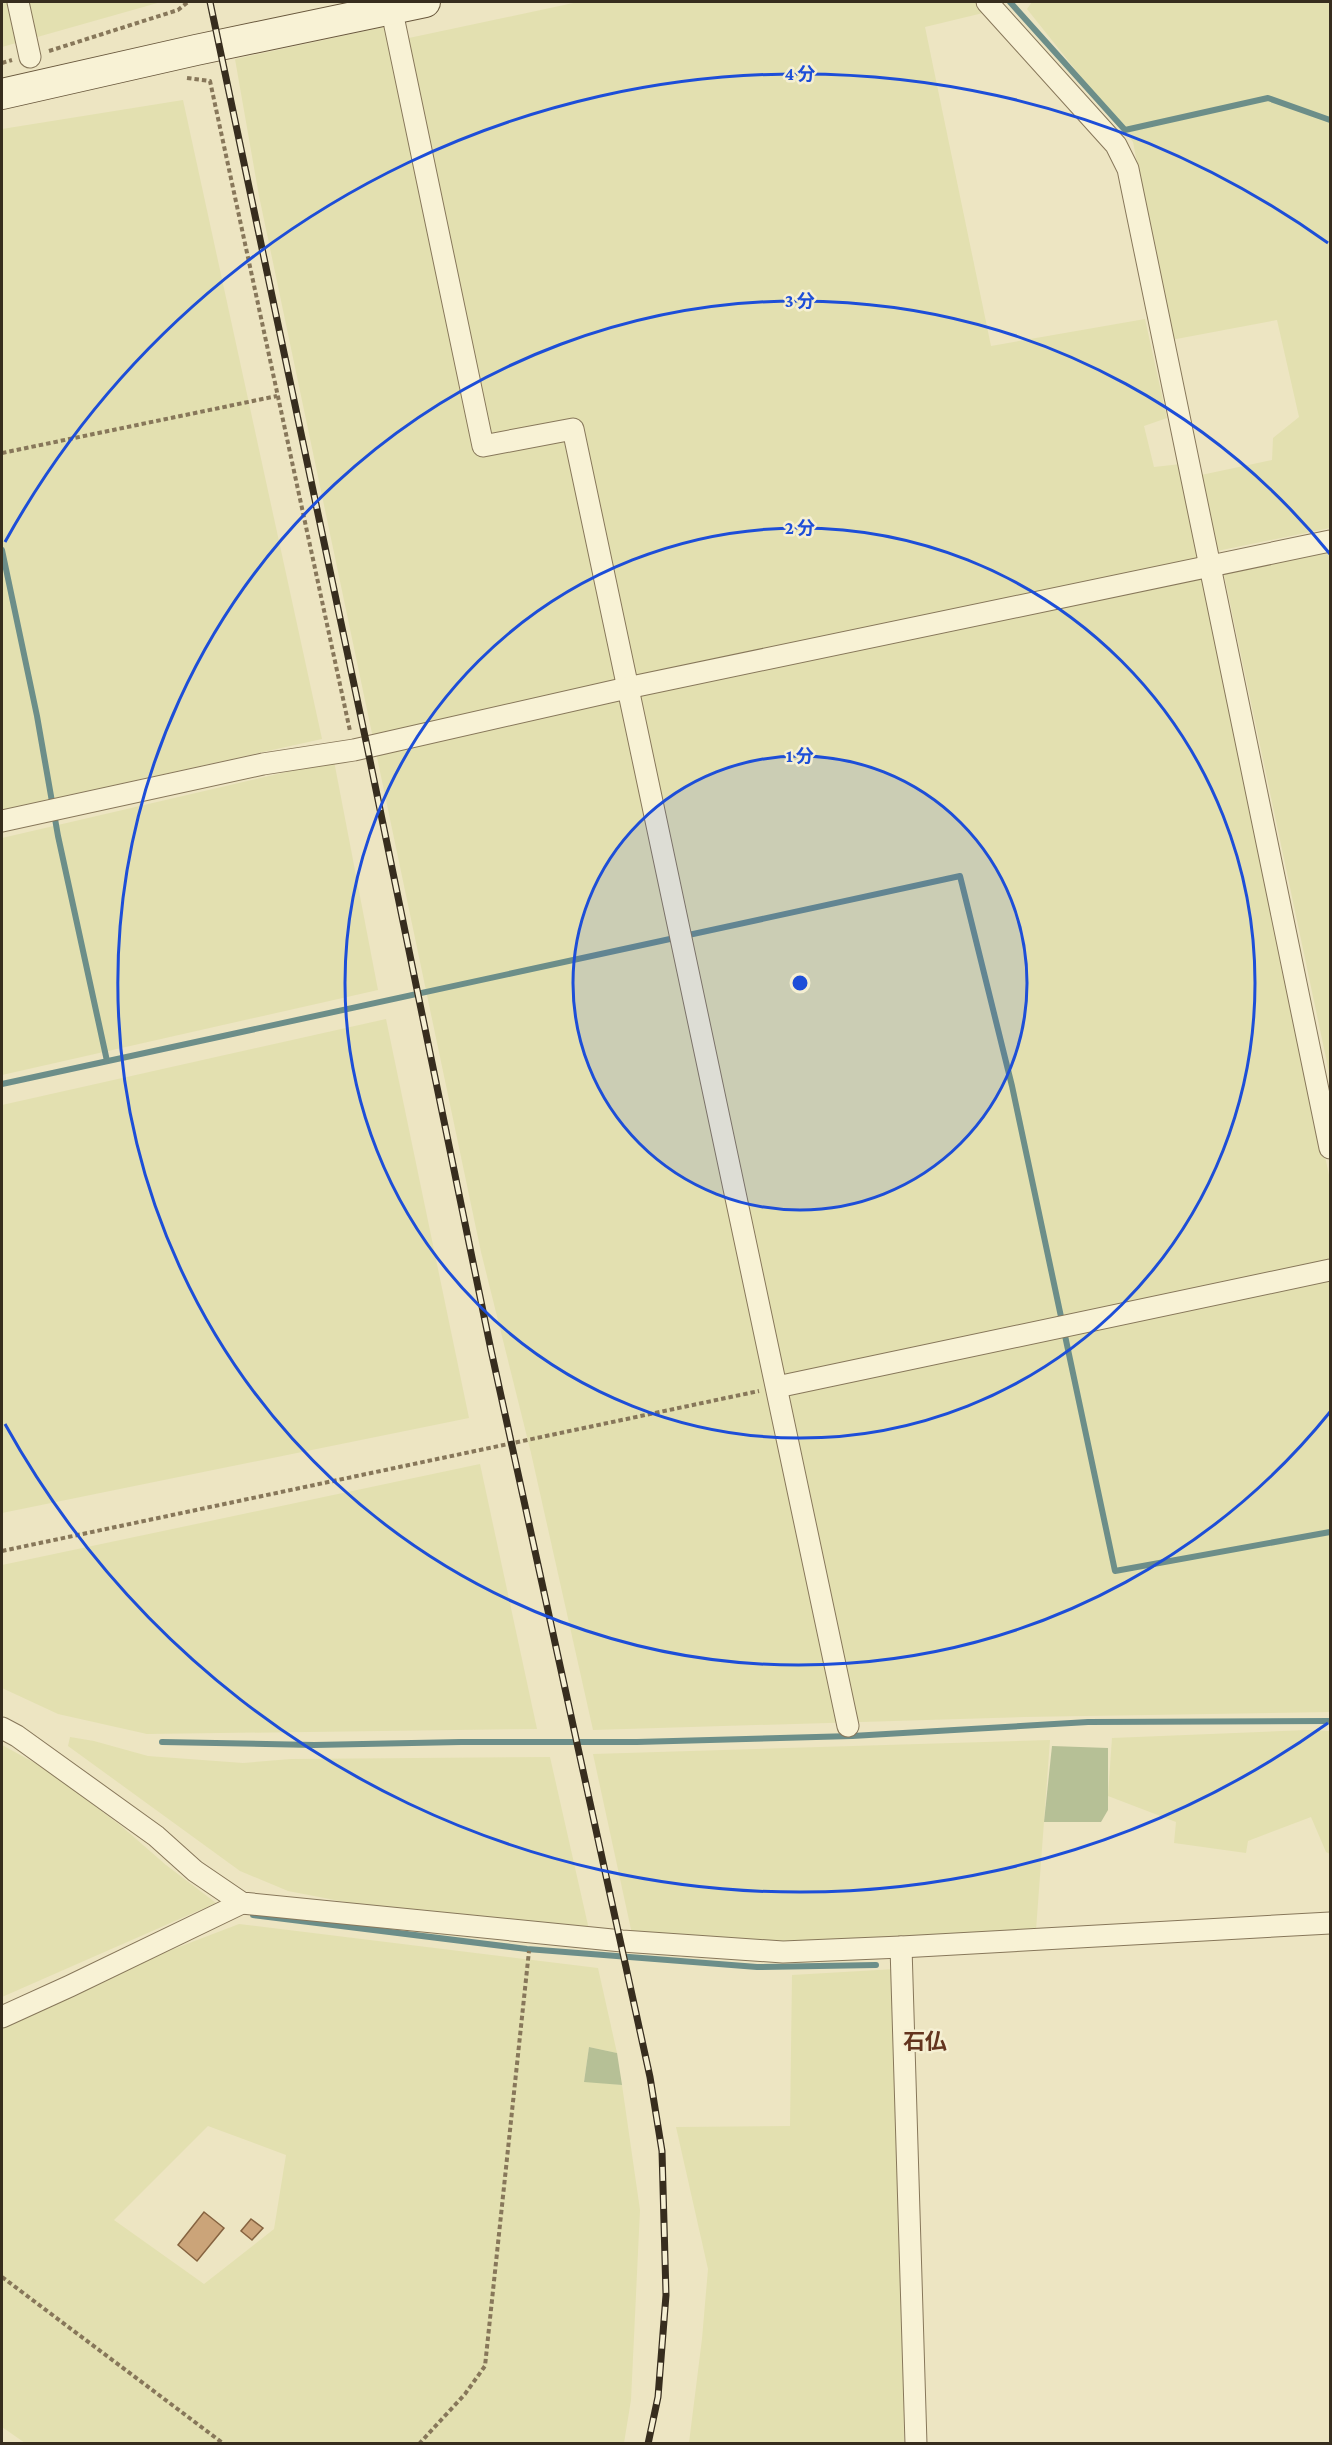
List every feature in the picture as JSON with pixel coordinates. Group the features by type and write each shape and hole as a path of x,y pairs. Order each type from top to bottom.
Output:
{"street":[{"path":"18,2 30,57"},
{"path":"2,94 391,5 425,2"},
{"path":"987,2 1116,145 1128,169 1330,1148"},
{"path":"391,5 483,446 573,429 848,1726"},
{"path":"2,821 263,764 354,750 627,688 1330,541"},
{"path":"777,1387 1330,1270"},
{"path":"2,1728 17,1736 147,1830 195,1871 242,1903 622,1941 783,1952 1330,1923"},
{"path":"2,2017 242,1903"},
{"path":"901,1947 916,2444"}],"path":[{"path":"2,63 30,57 178,10 188,2"},
{"path":"184,78 210,81 354,750"},
{"path":"2,453 277,396"},
{"path":"2,1551 777,1387"},
{"path":"419,2444 465,2394 485,2366 531,1932"},
{"path":"2,2277 224,2444"}],"shaded area":[{"path":"2,2 161,2 2,47"},
{"path":"578,2 976,2 983,13 925,27 991,346 1145,319 1167,418 1144,426 1154,467 1181,464 1330,1180 1330,1712 1024,1717 593,1730 531,1453 481,1252 259,196 235,59 389,26 390,42"},
{"path":"1032,2 1330,2 1330,528 1217,551 1201,475 1272,460 1273,438 1299,417 1277,320 1171,340 1133,142 1027,9"},
{"path":"183,100 322,739 2,810 2,129"},
{"path":"1330,548 1330,1077 1223,570"},
{"path":"334,761 378,990 2,1075 2,838"},
{"path":"386,1019 469,1418 2,1513 2,1105"},
{"path":"480,1464 537,1729 147,1734 58,1714 2,1688 2,1565"},
{"path":"1330,1731 1330,1854 1326,1852 1311,1817 1248,1841 1246,1853 1174,1843 1176,1822 1108,1796 1112,1738"},
{"path":"70,1737 148,1756 243,1763 291,1759 550,1757 590,1934 376,1908 288,1891 240,1871 68,1746"},
{"path":"1050,1740 1036,1930 785,1943 632,1934 593,1754"},
{"path":"2,1745 44,1768 120,1825 166,1865 216,1903 2,1997"},
{"path":"239,1924 598,1968 617,2053 589,2047 584,2081 622,2085 640,2210 631,2400 624,2443 25,2443 2,2427 2,2027 158,1955","holes":["208,2126 286,2155 274,2229 204,2284 114,2220"]},
{"path":"895,1969 904,2443 689,2443 708,2269 676,2127 790,2126 792,1975"}],"green space":[{"path":"1052,1746 1108,1748 1108,1810 1101,1822 1044,1822"},
{"path":"589,2047 617,2053 622,2085 584,2082"}],"building":[{"path":"204,2212 224,2228 197,2261 178,2245"},
{"path":"251,2219 263,2228 252,2240 241,2231"}],"waterway":[{"path":"1010,2 1125,130 1268,98 1330,120"},
{"path":"2,550 37,716 58,836 107,1061"},
{"path":"2,1084 960,876 1012,1086 1115,1571 1330,1532"},
{"path":"162,1742 314,1745 637,1742 852,1736 1088,1722 1330,1721"},
{"path":"253,1915 527,1949 757,1967 876,1965"}],"railway":[{"path":"210,2 367,746 491,1350 650,2077 662,2151 666,2295 658,2397 648,2444"}],"district":[{"name":"石仏","path":"925,2041"}]}
